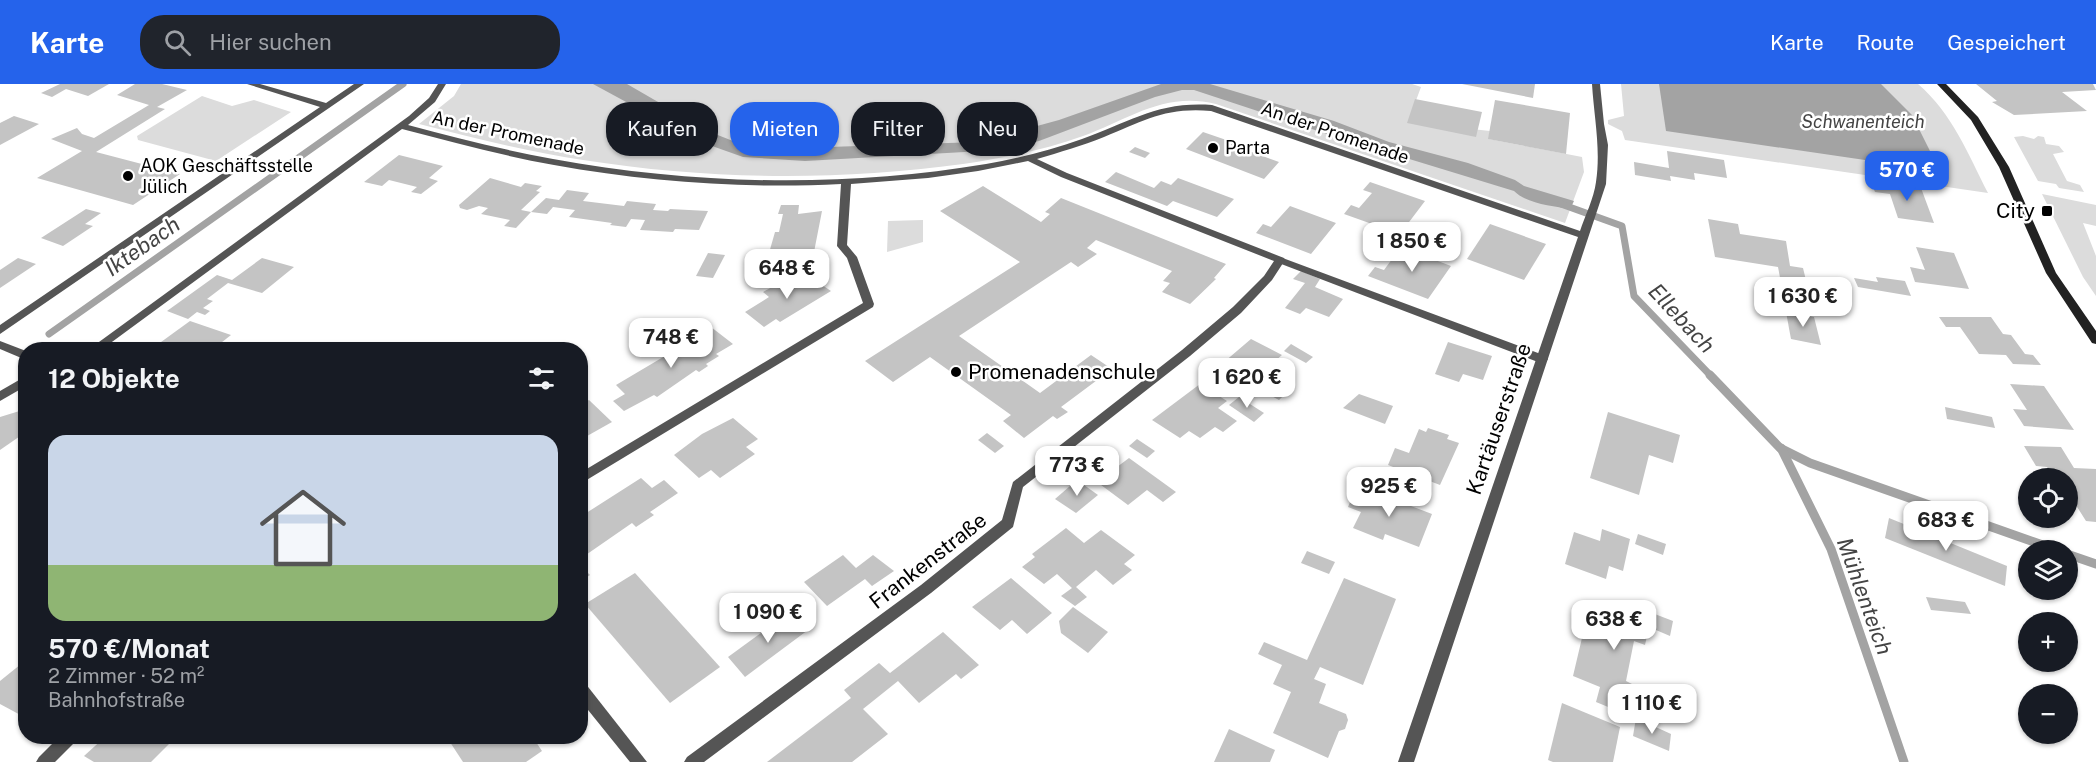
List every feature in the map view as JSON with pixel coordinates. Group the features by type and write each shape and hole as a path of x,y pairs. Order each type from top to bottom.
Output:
{"main road":[{"path":"1941,84 1975,119 1998,157 2051,273 2096,340"}],"street":[{"path":"251,84 327,106"},
{"path":"0,330 360,84"},
{"path":"104,342 400,126 432,100 442,84"},
{"name":"Kartäuserstraße","path":"1406,762 1601,184 1603,145 1596,84"},
{"name":"An der Promenade","path":"400,126 516,155 667,178 741,182 846,183 977,168 1031,159 1088,140 1165,108 1189,105 1212,108 1584,236"},
{"path":"1031,159 1064,175 1280,260 1542,359"},
{"path":"588,474 869,304 852,257 842,246 846,183"},
{"name":"Frankenstraße","path":"692,762 926,589 1008,523 1017,485 1186,353 1237,310 1268,278 1280,260"},
{"path":"0,345 18,353"},
{"path":"0,397 18,385"},
{"path":"588,698 639,762"},
{"path":"44,762 63,744"}],"shaded area":[{"path":"461,84 1412,84 1421,87 1408,122 1490,131 1489,139 1582,157 1584,172 1565,223 1216,104 1180,101 1148,109 1083,136 1038,149 1038,102 957,102 957,156 1009,156 915,170 820,175 726,175 631,167 562,157 419,124 454,96"},
{"name":"Schwanenteich","path":"1621,84 1918,84 1930,95 1950,121 1988,193 1625,140 1622,131 1608,124 1608,120 1624,116"},
{"path":"202,96 232,106 254,100 291,112 216,161 138,140 137,136"},
{"path":"2023,136 2034,139 2038,136 2044,137 2046,144 2059,146 2064,152 2053,154 2067,181 2080,185 2084,192 2059,188 2056,184 2038,181 2014,137"},
{"path":"2042,194 2096,205 2096,226 2083,223 2096,256 2096,296 2083,277"},
{"path":"923,220 923,242 887,252 888,221"}],"water":[{"path":"593,84 627,84 658,102 626,102"},
{"path":"1161,84 1210,84 1334,121 1389,142 1468,163 1515,180 1524,186 1574,201 1570,209 1533,202 1514,191 1321,132 1194,90 1182,90 1155,97 1039,141 1038,126"},
{"name":"Schwanenteich","path":"1659,84 1881,84 1912,115 1940,171 1666,131"},
{"path":"718,135 730,140 730,152 718,148"},
{"path":"945,143 957,143 957,152 945,153"},
{"path":"851,146 851,156 894,156 805,161 740,156 839,156 839,147"}],"building":[{"path":"60,84 109,84 88,96 66,89 52,97 41,93"},
{"path":"135,84 162,84 187,90 157,107 165,109 96,152 180,174 133,205 37,178 82,151 51,139 77,128 82,134 94,138 149,105 117,95"},
{"path":"1462,84 1535,84 1533,98"},
{"path":"1976,84 2093,84 2096,90 2062,92 2087,111 2014,115 1992,102 1997,101"},
{"path":"1415,99 1482,112 1476,137 1407,123"},
{"path":"1495,100 1570,113 1566,154 1488,139"},
{"path":"14,116 39,124 0,145 0,123"},
{"path":"1203,132 1279,162 1264,179 1186,149"},
{"path":"1135,147 1150,153 1145,158 1129,152"},
{"path":"1667,151 1724,160 1727,178 1694,173 1695,180 1670,176 1671,181 1635,175 1634,162 1669,168"},
{"path":"399,155 443,166 429,178 438,181 421,194 411,192 417,187 389,180 382,186 364,182"},
{"path":"1116,172 1154,188 1161,181 1171,185 1178,178 1234,199 1217,217 1173,201 1167,206 1105,182"},
{"path":"490,178 521,187 525,183 542,186 536,191 540,192 521,210 531,212 516,228 504,226 510,220 481,214 488,208 479,206 467,210 460,208 459,205"},
{"path":"1370,182 1425,201 1400,234 1344,214 1351,205 1359,208 1372,193 1363,190"},
{"path":"1871,182 1921,188 1934,223 1898,218 1890,194 1875,192"},
{"path":"983,186 1041,222 1050,214 1045,212 1061,198 1226,264 1214,278 1216,279 1190,304 1162,292 1170,283 1163,281 1172,271 1096,240 1087,248 1097,254 1078,267 1071,262 959,336 1040,393 1091,355 1112,369 1061,407 1068,412 1057,419 1053,416 1024,438 1003,421 1011,415 930,357 893,382 865,361 1020,262 940,211"},
{"path":"567,190 589,193 583,201 624,206 627,201 656,204 653,210 708,211 699,230 675,229 673,232 640,230 645,220 631,219 626,227 569,217 575,210 553,207 547,214 531,212 546,198 559,200"},
{"path":"781,205 799,205 798,214 822,211 814,252 802,253 799,267 776,268 776,253 769,253 775,232 779,232 783,214 778,214"},
{"path":"1290,206 1336,223 1311,254 1256,233 1263,224 1271,227"},
{"path":"86,209 101,213 85,224 93,226 63,246 41,238"},
{"path":"1708,219 1738,224 1740,234 1786,241 1790,266 1803,268 1813,309 1785,304 1778,267 1715,257"},
{"path":"1490,224 1546,244 1524,280 1467,259"},
{"path":"1401,247 1451,266 1428,299 1368,276 1375,267 1384,270"},
{"path":"1916,247 1954,253 1969,289 1915,282 1910,267 1925,270"},
{"path":"708,253 725,255 713,278 696,276"},
{"path":"18,258 36,264 0,288 0,270"},
{"path":"262,258 294,267 262,293 228,283 207,299 213,301 203,308 210,311 205,315 197,312 188,319 167,311 217,275 232,280"},
{"path":"1301,271 1320,279 1315,287 1343,299 1329,317 1306,308 1300,314 1285,308 1305,283 1293,279"},
{"path":"807,275 831,291 780,322 776,319 764,327 745,312 769,297 763,292 781,282 788,287"},
{"path":"1876,277 1905,281 1911,296 1858,287 1854,278 1878,282"},
{"path":"1786,312 1814,317 1821,345 1791,339"},
{"path":"1939,317 1991,317 2003,334 2011,335 2025,354 2033,355 2041,365 2013,364 2006,355 1979,354 1960,327 1946,327"},
{"path":"190,321 231,335 222,342 161,342"},
{"path":"711,327 733,344 716,354 719,356 706,364 708,366 699,372 696,370 657,397 654,395 624,411 613,401 625,394 616,385 670,353 672,355 699,340 695,337"},
{"path":"1251,339 1282,355 1275,361 1290,369 1280,379 1293,386 1279,400 1217,368"},
{"path":"1448,342 1492,356 1483,380 1463,374 1459,382 1435,374"},
{"path":"1291,344 1313,357 1306,363 1284,351"},
{"path":"1200,384 1227,401 1218,408 1237,421 1223,432 1215,427 1200,438 1189,431 1180,438 1152,420"},
{"path":"2010,384 2044,386 2074,430 2024,426 2013,409 2027,410"},
{"path":"1359,394 1393,406 1385,424 1343,408"},
{"path":"1239,397 1264,413 1254,422 1229,405"},
{"path":"588,401 612,422 588,436"},
{"path":"1945,407 1992,417 1995,428 1947,419"},
{"path":"18,411 18,438 0,450 0,417"},
{"path":"1608,412 1680,435 1673,463 1649,455 1639,495 1590,478"},
{"path":"733,418 758,439 746,447 755,454 720,478 711,470 699,478 674,455 702,434"},
{"path":"1428,428 1449,435 1447,439 1459,443 1440,485 1388,465 1395,448 1409,453 1419,429 1426,432"},
{"path":"987,433 1004,446 995,453 978,440"},
{"path":"1137,439 1155,451 1147,458 1129,446"},
{"path":"2024,446 2061,447 2074,468 2048,468 2036,466"},
{"path":"1129,458 1176,492 1163,502 1147,490 1128,505 1097,482"},
{"path":"2078,468 2096,469 2096,522 2086,521 2078,508"},
{"path":"641,478 652,488 664,480 678,493 650,512 654,515 636,527 632,523 588,553 588,512"},
{"path":"1077,480 1098,495 1076,513 1055,499"},
{"path":"1356,488 1368,492 1369,490 1432,514 1419,547 1385,534 1383,540 1353,528 1361,512 1348,507"},
{"path":"1889,518 2007,566 2005,586 1885,538"},
{"path":"1066,528 1084,543 1101,530 1135,555 1124,564 1132,570 1113,585 1096,570 1076,587 1087,597 1075,606 1061,596 1072,588 1057,574 1044,584 1022,567 1035,557 1032,554"},
{"path":"1602,529 1630,539 1623,571 1609,566 1606,579 1565,564 1574,532 1600,541"},
{"path":"1638,534 1666,544 1663,555 1635,544"},
{"path":"1307,551 1335,562 1329,574 1301,563"},
{"path":"843,555 856,568 873,555 894,571 872,586 865,579 827,606 804,582"},
{"path":"635,573 720,667 670,703 588,607 588,602"},
{"path":"1011,578 1052,613 1027,634 1012,620 1000,630 972,607"},
{"path":"1344,578 1396,599 1363,685 1320,667 1314,679 1326,684 1319,703 1346,714 1348,720 1345,729 1339,731 1328,758 1273,733 1291,692 1273,684 1282,665 1258,654 1264,642 1307,660"},
{"path":"1926,597 1965,602 1971,614 1931,610"},
{"path":"1626,603 1673,621 1670,636 1649,627 1645,645 1634,641 1626,681 1632,684 1630,696 1634,697 1630,716 1596,702 1600,687 1573,676 1590,604 1623,617"},
{"path":"1073,607 1108,632 1088,653 1061,633 1059,621"},
{"path":"791,611 808,630 745,677 728,657"},
{"path":"943,632 979,665 961,679 956,674 919,703 898,681 863,709 888,734 852,762 767,762 851,698 844,690 879,663 890,673"},
{"path":"18,666 18,714 0,704 0,681"},
{"path":"1562,703 1620,727 1613,762 1553,762 1548,760"},
{"path":"1636,718 1671,734 1669,751 1633,736"},
{"path":"1229,729 1275,750 1270,762 1214,762"},
{"path":"97,744 169,744 151,762 94,762 84,756"},
{"path":"451,744 537,744 542,751 526,762 463,762"}],"waterway":[{"name":"Iktebach","path":"49,334 403,84"},
{"name":"Ellebach","path":"1561,204 1622,226 1634,296 1711,376"},
{"name":"Ellebach","path":"1710,375 1781,449"},
{"name":"Ellebach","path":"1781,449 1810,463 2029,540"},
{"name":"Mühlenteich","path":"1781,449 1831,549 1904,762"},
{"name":"Ellebach","path":"2078,558 2096,564"}],"place":[{"name":"Parta","path":"1213,148"},
{"name":"AOK Geschäftsstelle Jülich","path":"128,176"},
{"name":"City","path":"2047,211"},
{"name":"Promenadenschule","path":"956,372"}]}
